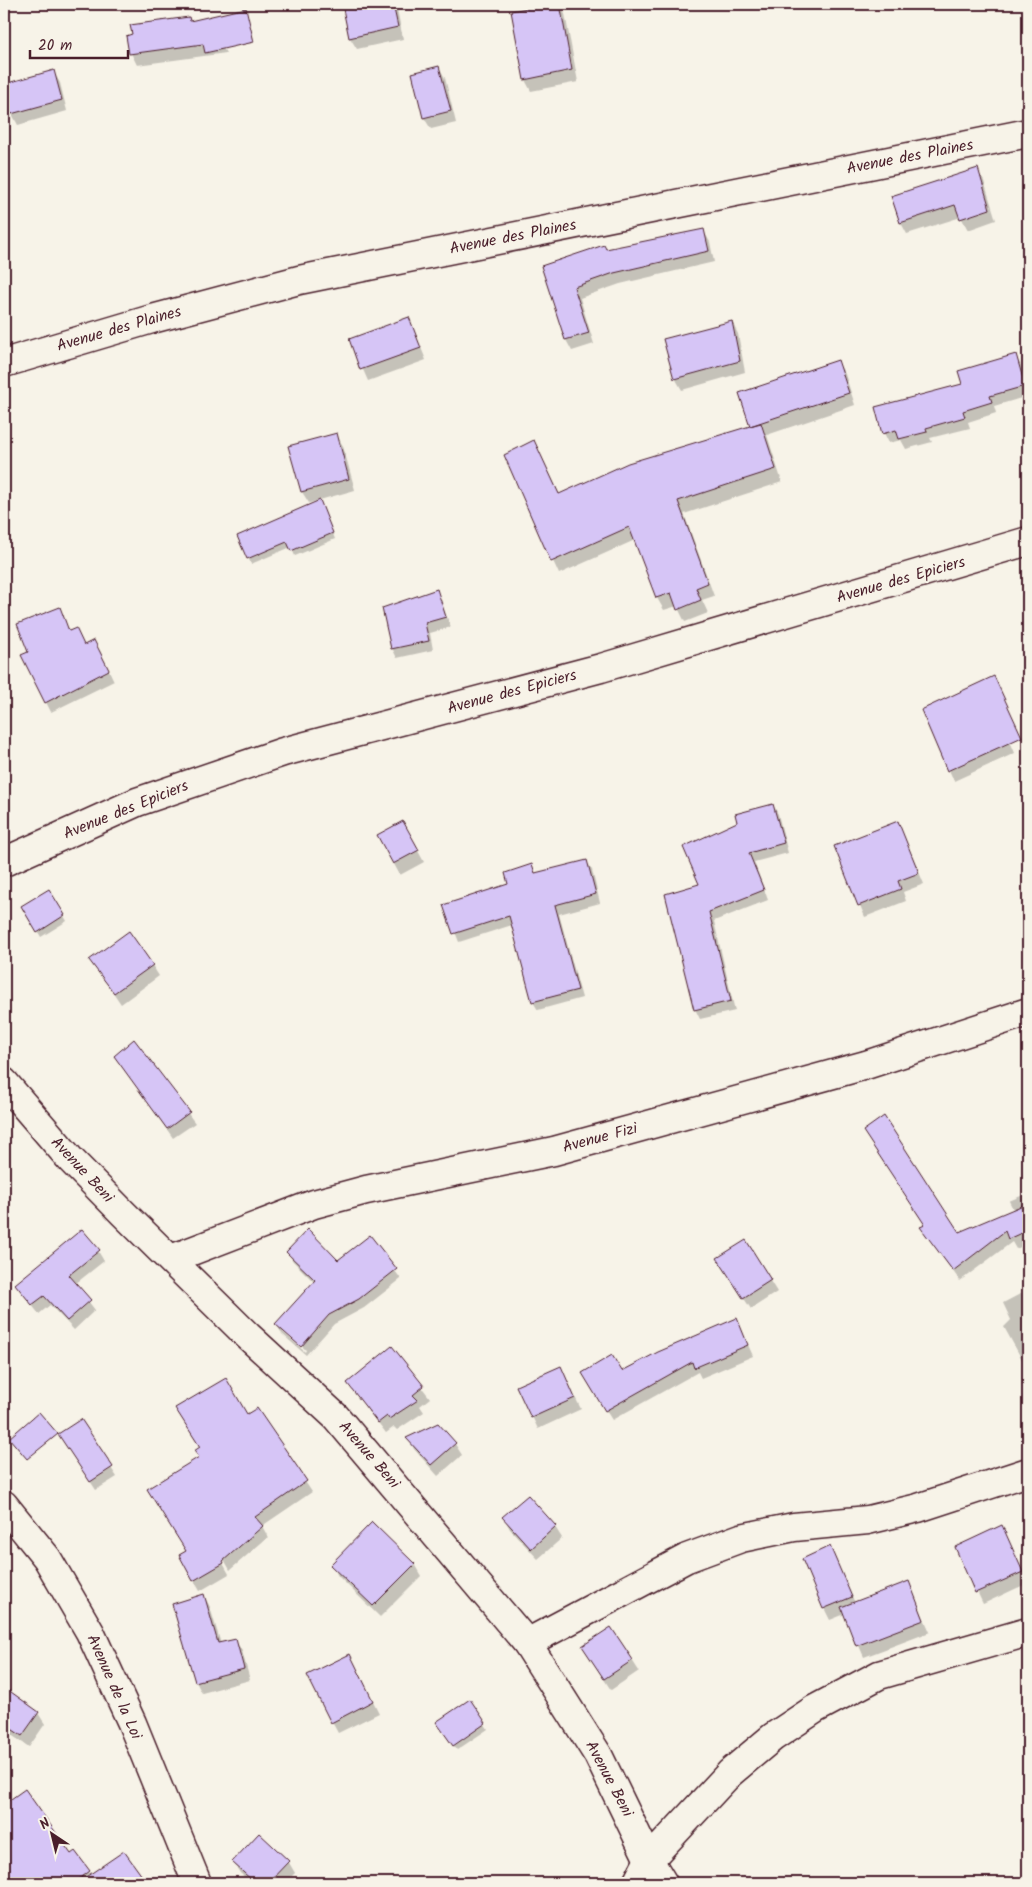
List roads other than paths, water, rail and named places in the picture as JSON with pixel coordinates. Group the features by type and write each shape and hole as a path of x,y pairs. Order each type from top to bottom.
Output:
{"street":[{"name":"Avenue des Plaines","path":"4,363 152,319 299,280 1028,133"},
{"name":"Avenue des Epiciers","path":"4,862 138,802 283,752 601,668 1028,541"},
{"name":"Avenue Fizi","path":"171,1259 314,1204 366,1190 554,1151 866,1065 1028,1012"},
{"name":"Avenue Beni","path":"4,1082 71,1160 248,1336 336,1417 527,1643 598,1755 643,1872 664,1883"},
{"path":"527,1643 687,1558 741,1538 794,1527 868,1520 918,1508 1028,1472"},
{"name":"Avenue de la Loi","path":"4,1505 47,1558 90,1632 132,1723 197,1883"},
{"path":"643,1872 730,1773 773,1737 814,1709 879,1675 1028,1632"}]}
